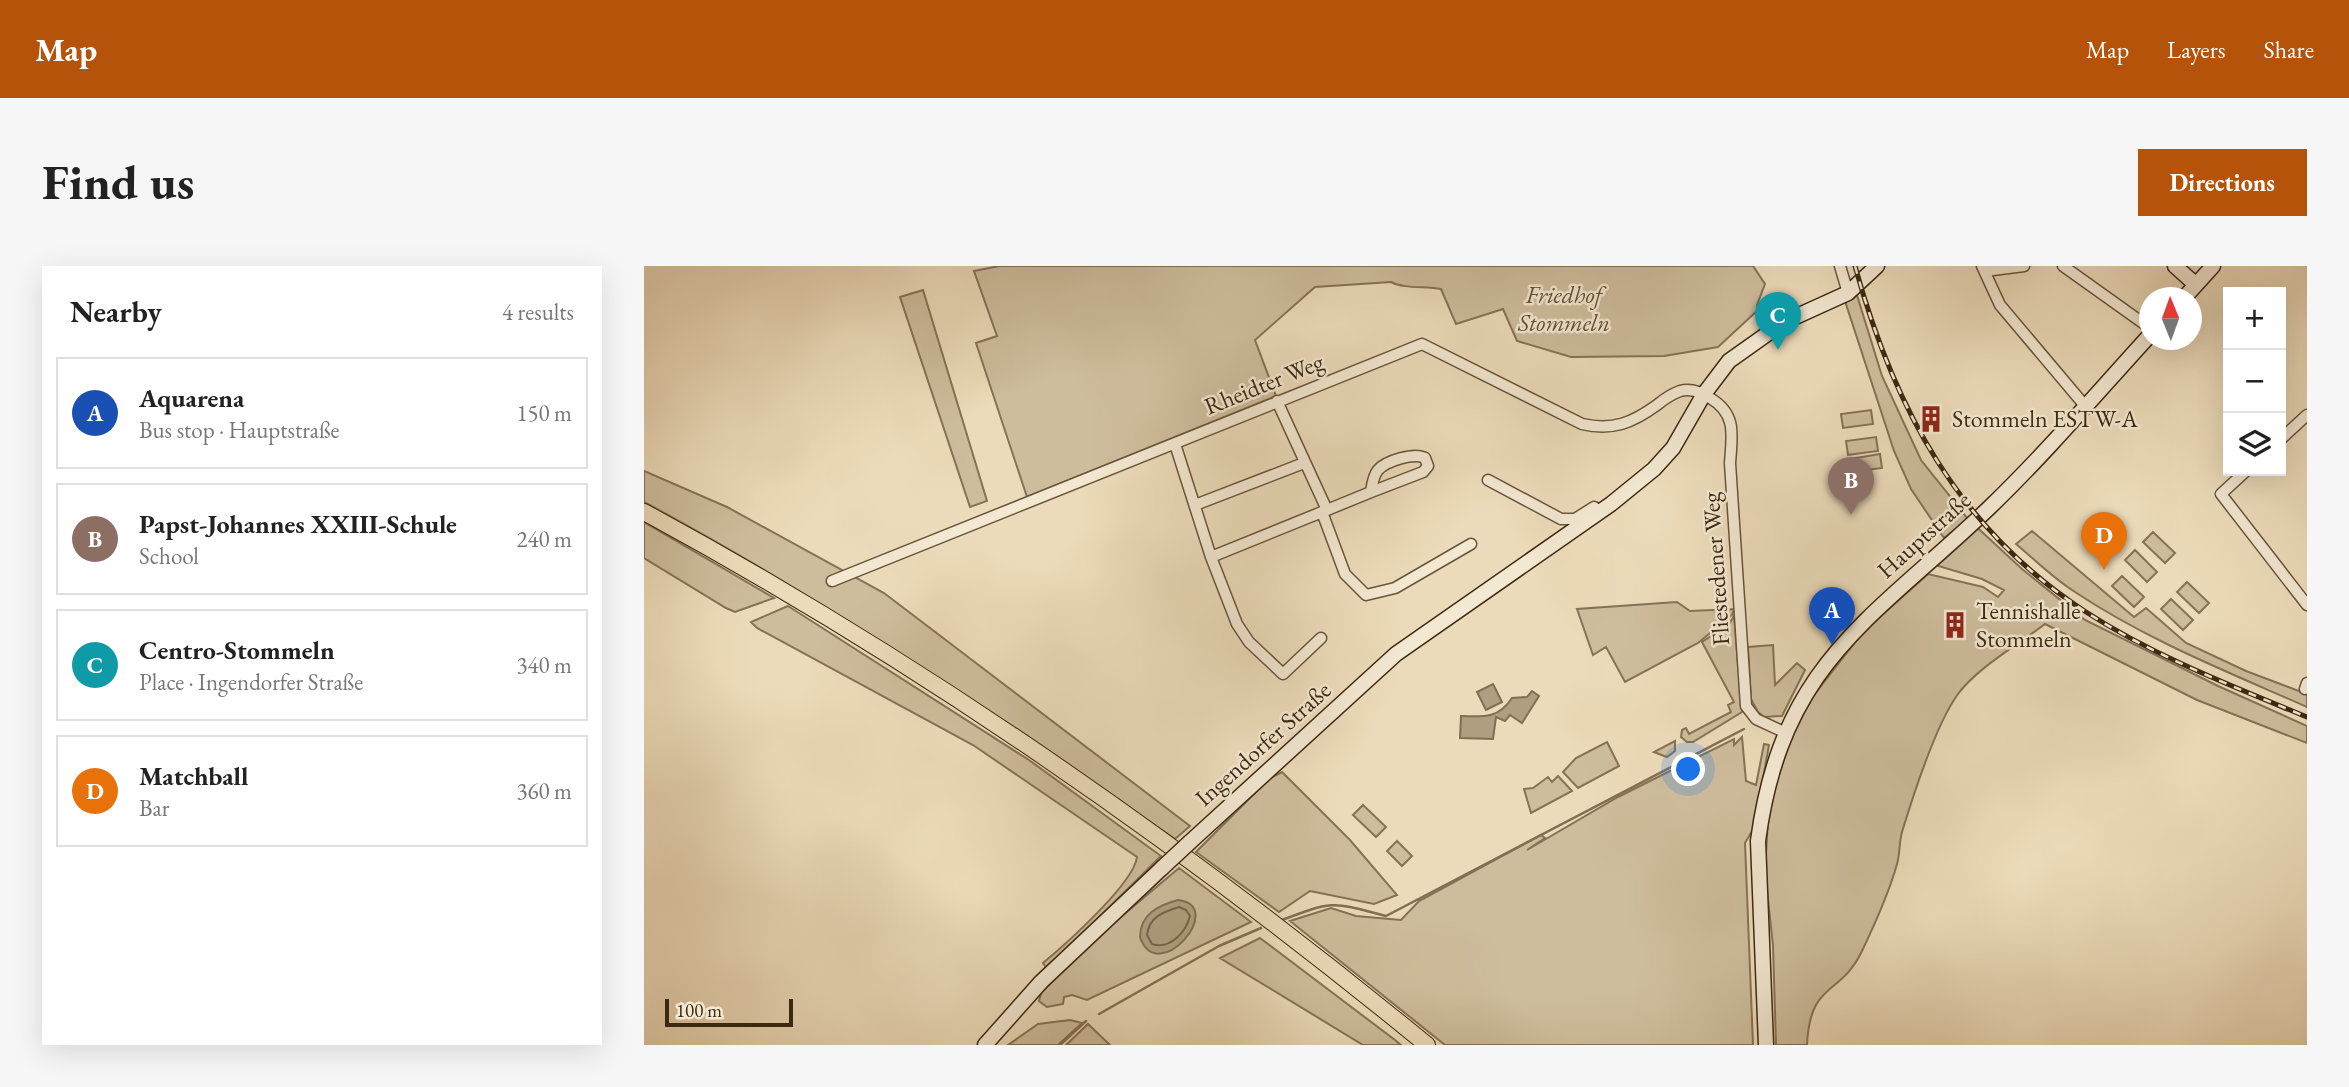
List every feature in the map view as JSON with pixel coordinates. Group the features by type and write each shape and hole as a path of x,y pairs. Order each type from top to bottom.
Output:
{"main road":[{"path":"644,512 810,605 977,710 1261,912 1427,1045"}],"street":[{"path":"1840,266 1848,293"},
{"name":"Ingendorfer Straße","path":"985,1045 1041,982 1396,654 1601,511 1666,457 1704,394 1729,361 1802,312 1848,293 1877,266"},
{"path":"2024,266 1983,269 2000,305 2086,407"},
{"path":"2063,266 2139,320"},
{"path":"2175,266 2196,285 2213,266"},
{"name":"Rheidter Weg","path":"832,581 1422,344 1582,424 1598,428 1627,424 1677,392 1690,390 1704,394"},
{"name":"Hauptstraße","path":"1766,1045 1758,841 1762,810 1784,732 1810,684 1854,630 1989,508 2139,347"},
{"name":"Fliestedener Weg","path":"1704,394 1729,413 1733,428 1730,463 1746,706 1756,719 1784,732"},
{"path":"1277,401 1324,511 1345,574 1366,595 1395,588 1471,544"},
{"path":"2286,434 2307,415"},
{"path":"1175,444 1211,556 1237,624 1249,642 1283,674 1321,638"},
{"path":"1211,556 1423,472 1428,466 1425,458 1410,456 1381,468 1376,472 1371,492"},
{"path":"1195,505 1304,463"},
{"path":"2241,476 2221,494 2307,606"},
{"name":"Ingendorfer Straße","path":"1488,480 1561,519 1575,519 1594,507 1601,511"}],"green space":[{"name":"Friedhof Stommeln","path":"999,266 1753,266 1765,284 1757,305 1758,310 1718,347 1664,356 1571,357 1517,341 1503,309 1456,324 1441,289 1402,286 1391,282 1315,287 1255,340 1276,396 1027,497 976,343 997,336 974,271"},
{"path":"923,290 987,501 970,507 900,297"},
{"path":"1856,292 1882,376 1921,460 1968,519 2022,569 2085,620 2218,686 2307,726 2307,743 2197,700 2045,624 1987,666 1958,694 1926,761 1902,832 1894,875 1861,953 1844,977 1820,999 1809,1024 1807,1045 1776,1045 1773,946 1765,871 1769,803 1800,713 1863,632 1928,574 1983,587 1998,597 2004,590 1982,579 1935,565 1957,528 1944,538 1911,489 1894,451 1845,301"},
{"path":"1871,410 1873,424 1843,428 1841,414"},
{"path":"1876,437 1878,451 1848,455 1846,441"},
{"path":"1880,454 1882,468 1852,472 1850,459"},
{"path":"644,471 727,507 884,593 1190,826 1175,839 848,621 644,502"},
{"path":"644,522 774,598 735,612 726,608 644,558"},
{"path":"2032,531 2134,617 2146,608 2186,643 2246,671 2307,694 2307,707 2159,640 2075,592 2016,544"},
{"path":"2153,532 2175,553 2165,563 2143,542"},
{"path":"2135,550 2157,572 2147,582 2125,560"},
{"path":"2122,576 2144,597 2134,607 2112,586"},
{"path":"2187,582 2209,603 2199,613 2177,592"},
{"path":"2171,599 2193,620 2183,630 2161,609"},
{"path":"1677,602 1690,611 1734,609 1732,615 1698,643 1625,682 1606,647 1593,655 1577,609"},
{"path":"788,606 1029,760 1161,856 1047,969 1043,963 1112,897 1133,868 1137,857 973,745 757,628 751,622"},
{"path":"1734,616 1742,712 1693,742 1687,742 1681,737 1682,730 1686,728 1689,734 1731,712 1728,705 1734,702 1702,642 1729,624"},
{"path":"1773,645 1775,685 1797,663 1805,670 1782,716 1764,717 1751,699 1748,647"},
{"path":"1742,737 1746,781 1756,785 1764,744 1769,745 1754,828 1745,843 1753,1045 1445,1045 1290,921 1331,908 1356,916 1401,920 1419,901 1541,835 1545,838 1527,850 1618,797 1734,739 1734,745"},
{"path":"1675,741 1675,751 1667,757 1654,752"},
{"path":"1607,742 1619,766 1578,788 1563,772 1576,758"},
{"path":"1282,772 1350,840 1397,895 1374,904 1310,891 1279,912 1196,852 1269,779"},
{"path":"1558,776 1572,791 1531,813 1524,789 1533,788 1548,777 1552,782"},
{"path":"1363,805 1386,827 1376,837 1353,815"},
{"path":"1397,841 1412,856 1402,866 1387,851"},
{"path":"1179,868 1251,922 1087,1000 1072,995 1064,997 1063,1004 1047,1007 1039,1001 1041,993 1090,943"},
{"path":"1260,938 1401,1045 1363,1045 1220,958"},
{"path":"1070,1020 1082,1023 1058,1045 1008,1045 1038,1024"},
{"path":"1088,1024 1110,1045 1066,1045"}],"water":[{"path":"1493,684 1502,702 1486,710 1477,692"},
{"path":"1532,691 1539,696 1522,723 1510,715 1505,721 1496,717 1493,739 1460,738 1461,716 1491,715 1507,705 1512,698 1527,697"},
{"path":"1178,900 1191,905 1196,915 1192,928 1184,940 1173,949 1160,954 1149,950 1140,937 1143,922 1158,908"}],"waterway":[{"path":"1282,920 1334,905 1386,916 1744,729"},
{"path":"1099,1014 1219,946 1261,928"},
{"path":"1060,1045 1086,1021"}],"railway":[{"path":"1855,266 1871,318 1912,416 1938,462 1967,504 2002,543 2041,579 2112,628 2194,669 2307,717"}],"place":[{"name":"Centro-Stommeln","path":"1778,350"},
{"name":"Stommeln ESTW-A","path":"1931,419"},
{"name":"Papst-Johannes XXIII-Schule","path":"1851,515"},
{"name":"Matchball","path":"2104,570"},
{"name":"Tennishalle Stommeln","path":"1955,625"},
{"name":"Aquarena","path":"1832,645"}]}
